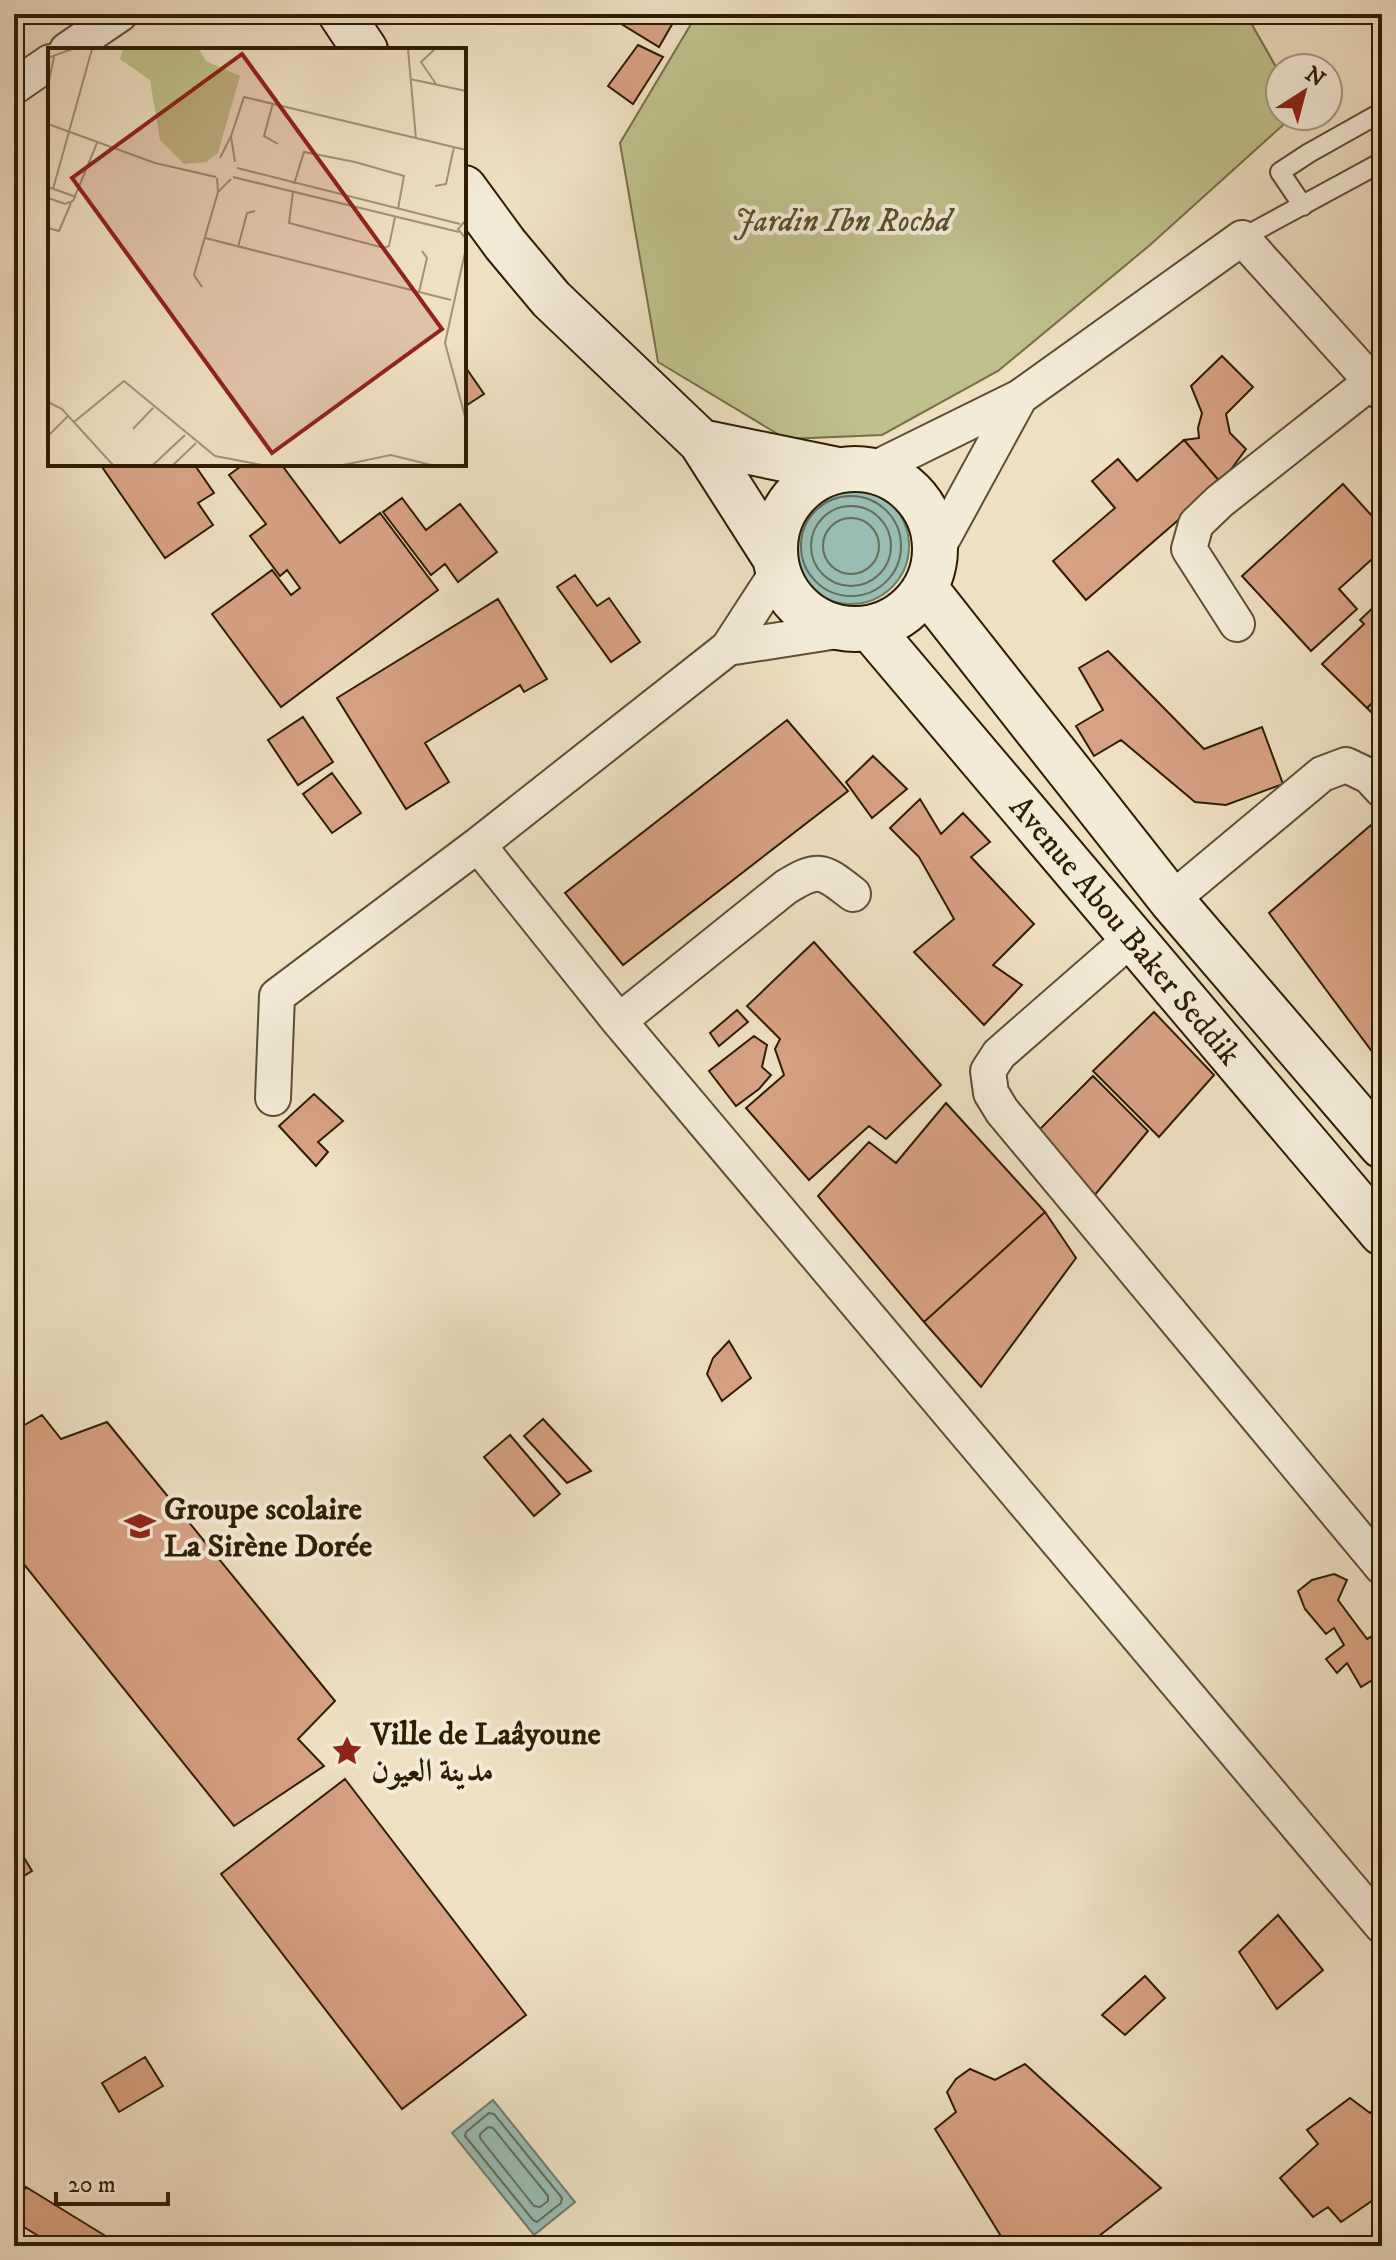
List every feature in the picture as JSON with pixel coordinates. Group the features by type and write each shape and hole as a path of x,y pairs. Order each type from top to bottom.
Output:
{"main road":[{"path":"341,14 364,48"},
{"path":"466,191 551,299 701,442 776,564 789,593 805,612 826,624 860,628 891,620 911,607 930,570 933,529 925,509 911,491 893,478 701,442"},
{"path":"776,564 776,534 783,512 797,492 816,478 855,470"},
{"name":"Avenue Abou Baker Seddik","path":"930,570 1171,900 1382,1146"},
{"name":"Avenue Abou Baker Seddik","path":"860,628 1133,937 1382,1233"}],"street":[{"path":"70,48 120,14"},
{"path":"14,87 48,63"},
{"path":"855,470 1020,397 1242,238 1377,387 1220,501 1196,524 1189,549 1237,624"},
{"path":"930,570 1020,397"},
{"path":"273,1098 277,996 478,845 728,648 776,564"},
{"path":"728,648 860,628"},
{"path":"1171,900 1322,774 1346,765 1369,776 1382,790"},
{"path":"478,845 619,1021 1382,1926"},
{"path":"619,1021 786,887 808,873 828,874 853,894"},
{"path":"1133,937 999,1054 988,1071 991,1093 1002,1111 1382,1567"}],"lane":[{"path":"1303,206 1280,172 1382,112"},
{"path":"1242,238 1382,162"}],"green space":[{"name":"Jardin Ibn Rochd","path":"697,14 1246,14 1268,52 1264,52 1264,132 1275,132 1150,245 998,371 882,435 786,439 658,362 620,143"}],"water":[{"path":"851,488 873,492 892,505 905,524 909,546 905,568 892,587 873,600 851,604 829,600 810,587 797,568 793,546 797,524 810,505 829,492"},
{"path":"493,2100 575,2202 534,2235 452,2133"}],"building":[{"path":"605,14 678,14 659,47"},
{"path":"638,45 663,57 633,104 608,86"},
{"path":"1222,356 1253,387 1226,414 1230,433 1246,449 1221,483 1184,440 1199,438 1202,413 1191,386"},
{"path":"466,368 484,394 466,406"},
{"path":"1184,440 1221,483 1086,600 1053,561 1115,508 1092,481 1118,459 1137,481"},
{"path":"101,466 195,466 214,493 198,503 213,525 165,558"},
{"path":"241,466 282,466 340,543 380,513 438,590 281,707 212,614 272,570 291,595 300,588 287,570 280,576 250,536 266,524 229,475"},
{"path":"1343,484 1382,527 1382,550 1339,589 1357,609 1311,651 1242,576"},
{"path":"402,498 426,530 460,504 497,552 458,582 445,564 431,575 383,512"},
{"path":"575,575 597,606 609,598 640,642 611,662 557,587"},
{"path":"498,599 547,679 524,692 520,685 425,743 449,782 406,809 337,698"},
{"path":"1382,599 1382,693 1367,708 1322,664 1364,624 1360,620"},
{"path":"1108,651 1204,749 1262,727 1283,784 1226,805 1195,802 1121,740 1094,756 1076,726 1103,710 1079,668"},
{"path":"1382,693 1382,723 1367,708"},
{"path":"303,717 333,762 298,785 268,740"},
{"path":"787,720 848,791 623,965 565,893"},
{"path":"873,756 907,789 872,818 846,782"},
{"path":"332,773 361,813 332,833 303,794"},
{"path":"920,799 941,834 963,813 990,842 971,857 1034,924 993,965 1022,985 984,1025 914,952 954,919 919,857 890,828"},
{"path":"1371,825 1382,839 1382,1065 1269,913"},
{"path":"814,942 941,1085 886,1139 869,1126 809,1180 746,1108 784,1075 775,1049 780,1039 747,1006"},
{"path":"737,1010 748,1022 719,1046 710,1033"},
{"path":"1154,1012 1214,1075 1159,1137 1093,1071"},
{"path":"754,1036 767,1045 762,1067 771,1075 759,1089 736,1106 709,1071"},
{"path":"1093,1076 1148,1131 1094,1196 1039,1130"},
{"path":"314,1094 343,1121 318,1142 328,1152 316,1166 279,1126"},
{"path":"946,1103 1045,1212 924,1322 818,1196 869,1142 896,1163"},
{"path":"1045,1212 1076,1258 981,1387 924,1322"},
{"path":"729,1341 751,1378 722,1401 707,1374 713,1358"},
{"path":"42,1415 61,1439 107,1422 335,1701 298,1739 324,1766 234,1826 14,1552 14,1431"},
{"path":"543,1419 591,1471 567,1483 524,1436"},
{"path":"510,1435 560,1494 534,1516 484,1457"},
{"path":"1334,1574 1347,1580 1338,1600 1367,1639 1382,1631 1382,1674 1361,1687 1347,1663 1337,1673 1326,1659 1344,1645 1334,1628 1326,1634 1305,1609 1298,1591 1312,1580"},
{"path":"345,1779 526,2015 402,2109 221,1874"},
{"path":"14,1841 32,1871 14,1882"},
{"path":"1278,1915 1323,1970 1277,2009 1239,1952"},
{"path":"1145,1976 1165,1998 1125,2035 1102,2015"},
{"path":"145,2057 163,2086 119,2112 102,2083"},
{"path":"1025,2064 1161,2188 1086,2246 1007,2246 935,2129 956,2112 947,2092 956,2079 970,2069 995,2080"},
{"path":"1350,2098 1370,2113 1382,2102 1382,2194 1341,2222 1328,2207 1313,2217 1280,2178 1318,2144 1307,2130"},
{"path":"26,2187 118,2246 55,2246 14,2221 14,2207"}],"place":[{"name":"Groupe scolaire La Sirène Dorée","path":"140,1526"},
{"name":"Ville de Laâyoune مدينة العيون","path":"347,1751"}]}
